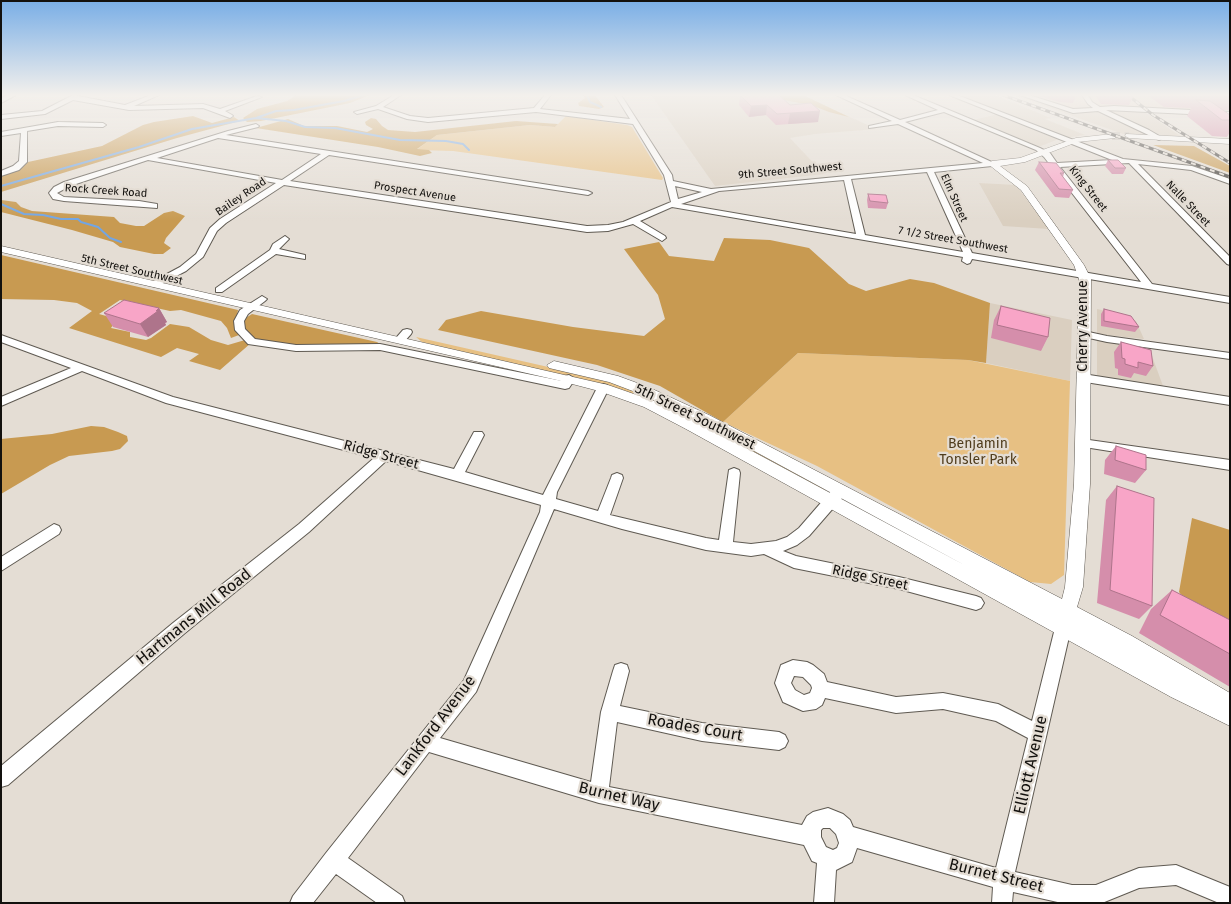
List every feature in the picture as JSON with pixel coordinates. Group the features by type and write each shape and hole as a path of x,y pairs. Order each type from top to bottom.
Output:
{"main road":[{"path":"992,164 1013,162 1031,157 1071,141 1102,137"},
{"path":"1145,137 1230,142"},
{"path":"1031,157 1043,157 1053,163"},
{"name":"Cherry Avenue","path":"992,164 1024,188 1057,233 1084,275 1086,287 1082,484 1074,586 1065,620"},
{"name":"5th Street Southwest","path":"1,241 161,281 404,336 588,372 644,390 704,418 835,496"},
{"name":"5th Street Southwest","path":"1,249 161,281 220,290 257,303"},
{"name":"5th Street Southwest","path":"404,336 496,367 569,379 603,388 649,404 835,496 1065,620"},
{"path":"1065,620 1176,672 1230,705"},
{"path":"1065,620 1230,716"}],"street":[{"path":"1,174 16,168 23,162 24,137"},
{"name":"Rock Creek Road","path":"154,206 139,203 64,199 53,194 57,189 67,184 213,137"},
{"path":"224,137 588,193"},
{"path":"644,137 668,175 671,183 673,204"},
{"name":"Cherry Avenue","path":"933,137 992,164"},
{"name":"King Street","path":"1010,137 1042,151 1149,286"},
{"path":"1061,137 1120,161"},
{"name":"Bailey Road","path":"161,281 183,269 200,255 218,225 326,154"},
{"name":"Prospect Avenue","path":"147,158 282,182 577,229 608,228 634,221 673,204"},
{"path":"1053,163 1131,161 1192,168 1230,182"},
{"name":"Nalle Street","path":"1131,161 1230,262"},
{"name":"9th Street Southwest","path":"673,204 710,191 742,186 992,164"},
{"name":"Elm Street","path":"929,170 968,259"},
{"path":"847,177 861,237"},
{"name":"9th Street Southwest","path":"671,183 710,191"},
{"name":"7 1/2 Street Southwest","path":"673,204 861,237 968,259 1084,275 1230,300"},
{"path":"634,221 662,238"},
{"path":"220,290 274,251 276,246 285,239"},
{"path":"274,251 302,257"},
{"name":"5th Street Southwest","path":"257,303 240,317 239,327 243,334 252,342 296,348 380,347 496,367"},
{"path":"1084,334 1107,339 1230,356"},
{"name":"Ridge Street","path":"1,338 170,400 457,475 602,518 670,536 725,547 751,550 766,549 792,541 804,532 835,496"},
{"path":"1,402 80,368"},
{"path":"1083,378 1230,402"},
{"name":"Lankford Avenue","path":"300,903 470,686 547,512 550,492 603,388"},
{"path":"457,475 478,435"},
{"path":"1082,443 1230,465"},
{"name":"Hartmans Mill Road","path":"1,778 185,624 304,528 384,456"},
{"path":"725,547 734,473"},
{"path":"602,518 618,478"},
{"path":"1,565 54,530"},
{"name":"Ridge Street","path":"766,549 794,562 899,583 976,603"},
{"name":"Elliott Avenue","path":"1002,903 1003,880 1065,620"},
{"path":"599,794 610,712 622,671"},
{"path":"821,689 896,705 942,702 998,713 1039,734"},
{"name":"Roades Court","path":"610,712 702,732 779,742"},
{"name":"Burnet Way","path":"427,743 599,794 807,836 811,830"},
{"name":"Burnet Street","path":"811,830 814,823 820,819 828,818 836,821 848,835 1003,880 1029,884 1084,899 1140,878 1176,875 1230,897"},
{"path":"811,830 811,838 819,854 834,861 845,856 849,843 848,835"},
{"path":"824,903 827,859"},
{"path":"333,860 395,903"}],"shaded area":[{"path":"119,137 180,137 1,192 1,176 20,168 28,162 102,146"},
{"path":"315,137 434,137 417,149 429,150 432,153 420,156"},
{"path":"681,137 795,137 790,138 824,174 715,186"},
{"path":"1015,137 1071,137 1059,139 1037,146"},
{"path":"1153,145 1194,146 1230,166 1230,173"},
{"path":"979,183 1016,185 1049,229 1003,226"},
{"path":"1,200 16,202 21,207 32,211 114,217 120,223 136,226 144,226 164,213 173,211 185,216 166,238 164,243 171,248 163,254 154,254 120,247 113,242 1,212"},
{"path":"724,238 770,240 809,248 849,284 866,291 910,279 934,283 990,303 986,363 968,360 798,353 723,422 660,386 597,365 438,330 446,320 481,311 573,327 644,336 665,319 658,295 624,249 659,242 669,256 714,261"},
{"path":"1,255 238,310 235,326 239,335 231,338 227,328 221,321 181,310 170,311 120,300 99,314 117,319 111,328 130,332 130,337 146,340 170,324 189,327 211,340 228,345 245,340 251,343 220,370 189,361 199,354 177,348 161,357 69,328 92,311 77,303 54,300 1,299"},
{"path":"990,303 1072,320 1070,381 986,363"},
{"path":"1097,309 1125,315 1136,321 1144,339 1097,334"},
{"path":"252,314 380,344 317,346 256,342 243,329 244,319"},
{"path":"1097,338 1148,345 1163,386 1097,377"},
{"path":"91,426 104,427 118,432 127,436 128,441 120,449 69,456 1,494 1,439 52,434"},
{"path":"1192,518 1230,530 1230,631 1201,620 1179,592"}],"green space":[{"path":"434,137 638,137 663,178 662,180 453,151 416,150"},
{"path":"416,337 610,381 671,405 825,489 828,494 612,387 422,342"},
{"name":"Benjamin Tonsler Park","path":"798,353 968,360 1070,381 1064,575 1051,584 1030,582 817,466 723,422"}],"building":[{"path":"1108,160 1118,160 1126,168 1115,168"},
{"path":"1039,162 1056,163 1064,173 1060,173 1073,190 1059,189"},
{"path":"868,194 886,195 888,203 870,201"},
{"path":"124,300 159,308 156,311 158,311 140,324 104,313"},
{"path":"1001,306 1050,318 1048,337 997,325"},
{"path":"1104,309 1131,316 1139,327 1104,321"},
{"path":"1121,342 1151,350 1153,366 1138,362 1138,368 1125,364 1125,359 1122,358"},
{"path":"1116,446 1146,455 1146,470 1115,460"},
{"path":"1117,486 1154,498 1152,606 1110,590"},
{"path":"1172,590 1230,620 1230,654 1160,615"}],"waterway":[{"path":"1,186 168,137"},
{"path":"385,137 400,140 446,141 463,144 469,150"},
{"path":"1,204 24,214 43,215 61,219 78,219 81,222 98,227 110,238 121,242"}],"railway":[{"path":"1120,137 1230,177"},
{"path":"1189,137 1230,163"}]}
